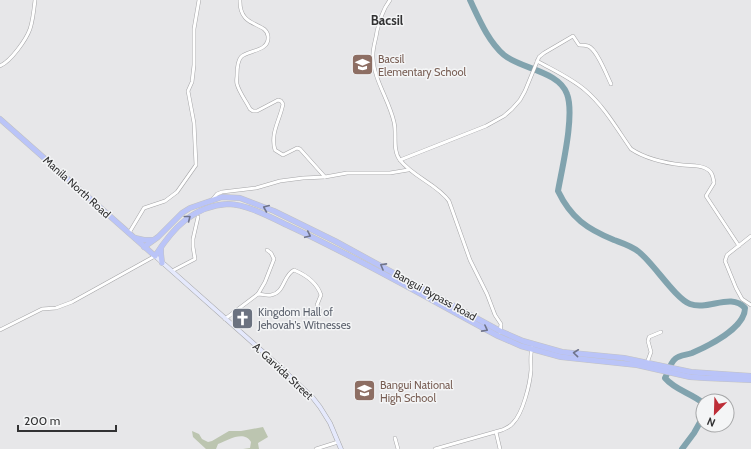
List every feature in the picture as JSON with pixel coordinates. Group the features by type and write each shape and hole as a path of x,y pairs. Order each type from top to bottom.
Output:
{"highway":[{"name":"Manila North Road","path":"0,119 155,256"},
{"name":"Bangui Bypass Road","path":"144,247 154,240 182,213 190,208 213,199 230,197 240,198 274,212 355,251 499,333"},
{"name":"Bangui Bypass Road","path":"155,256 161,246 187,218 213,206 230,204 249,208 333,246 499,333 532,347 562,352 624,358 705,378 751,380"},
{"path":"171,224 176,229"},
{"path":"134,238 154,240"},
{"path":"161,246 160,254 162,263"},
{"name":"Bangui Bypass Road","path":"678,372 751,376"}],"main road":[{"name":"A. Garvida Street","path":"155,256 313,398 330,423 341,449"}],"street":[{"path":"0,66 7,62 29,32 35,0"},
{"path":"129,234 144,208 165,201 177,192 196,165 194,124 188,91 192,82 194,29 199,0"},
{"path":"240,0 240,12 248,21 266,31 268,41 257,51 243,55 240,58 237,68 236,84 250,109 253,111 258,111 278,100 281,101 283,104 276,124 274,144 275,150 283,155 296,148 300,149 325,177"},
{"path":"390,0 384,10 378,28 373,58 377,76 393,115 396,150 400,160 408,170 443,194 449,201 470,260 488,294 501,324 499,333"},
{"path":"400,160 486,126 504,116 520,100 526,91 536,62 544,53 573,36 579,45 588,46 592,49 604,69 610,84"},
{"path":"536,62 564,76 585,90 599,105 631,149 636,153 661,162 684,166 699,166 711,172 713,174 714,183 706,196 739,246"},
{"path":"213,199 217,194 227,191 256,188 280,181 325,177 347,173 378,174 408,170"},
{"path":"172,272 195,259 193,239 198,218"},
{"path":"751,236 727,255 725,261 742,299 751,305"},
{"path":"225,319 258,294 265,282 274,259 267,250"},
{"path":"0,330 42,309 56,308 78,299 155,256"},
{"path":"258,294 270,295 276,293 281,289 290,272 294,270 306,276 318,288 321,295 317,305 320,311"},
{"path":"647,364 651,352 648,341 649,337 661,332"},
{"path":"435,449 496,432 512,425 520,411 530,378 532,347"},
{"path":"496,432 500,449"},
{"path":"395,438 398,449"},
{"path":"316,449 338,442"}],"green space":[{"path":"263,427 268,437 258,443 259,449 243,449 250,448 251,442 248,438 240,436 218,444 216,449 206,449 193,437 192,431 199,434 202,439 208,442 229,431 241,431"}],"waterway":[{"path":"470,0 480,22 493,43 504,55 511,60 548,75 563,86 567,94 570,115 569,128 558,191 574,215 581,222 596,232 627,245 645,257 684,301 697,306 733,302 745,308 739,322 732,329 716,341 699,350 677,358 670,365 665,378 673,386 695,398"},
{"path":"682,449 695,431"}],"place":[{"name":"Bacsil Elementary School","path":"362,65"},
{"name":"Kingdom Hall of Jehovah's Witnesses","path":"242,318"},
{"name":"Bangui National High School","path":"365,391"}],"district":[{"name":"Bacsil","path":"387,20"}]}
